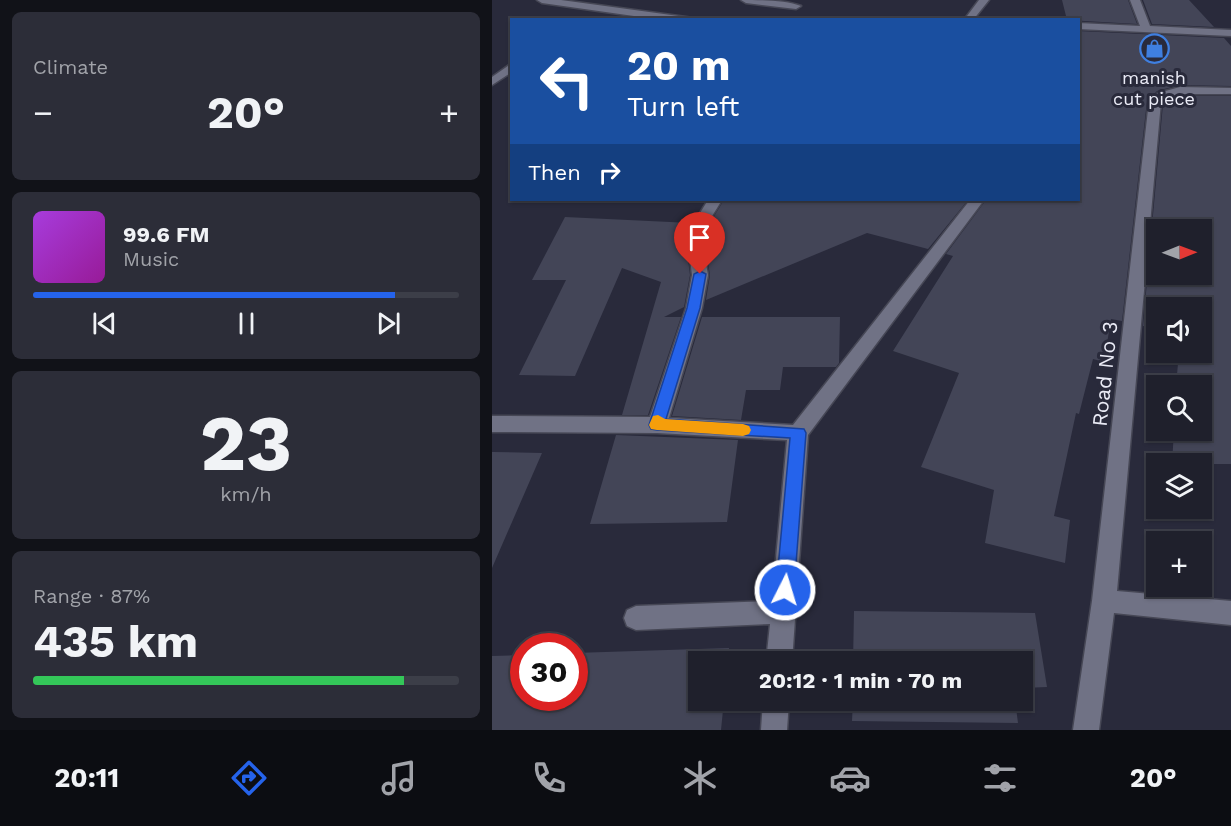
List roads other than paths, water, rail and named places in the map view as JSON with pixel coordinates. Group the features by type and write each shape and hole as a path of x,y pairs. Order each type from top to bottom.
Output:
{"street":[{"path":"543,0 582,10 659,18"},
{"path":"746,0 796,6"},
{"path":"970,18 984,0"},
{"path":"1135,0 1146,30"},
{"path":"1080,26 1231,33"},
{"path":"492,82 510,68"},
{"name":"Road No 3","path":"1086,730 1104,601 1155,101 1161,94 1174,91 1231,91"},
{"path":"657,425 694,308 700,274 694,234 714,201"},
{"path":"780,651 798,433 976,201"},
{"path":"492,424 657,425 798,433"},
{"path":"1104,601 1231,613"},
{"path":"636,618 783,612"},
{"path":"774,730 775,711"}],"place":[{"name":"manish cut piece","path":"1154,49"}]}
